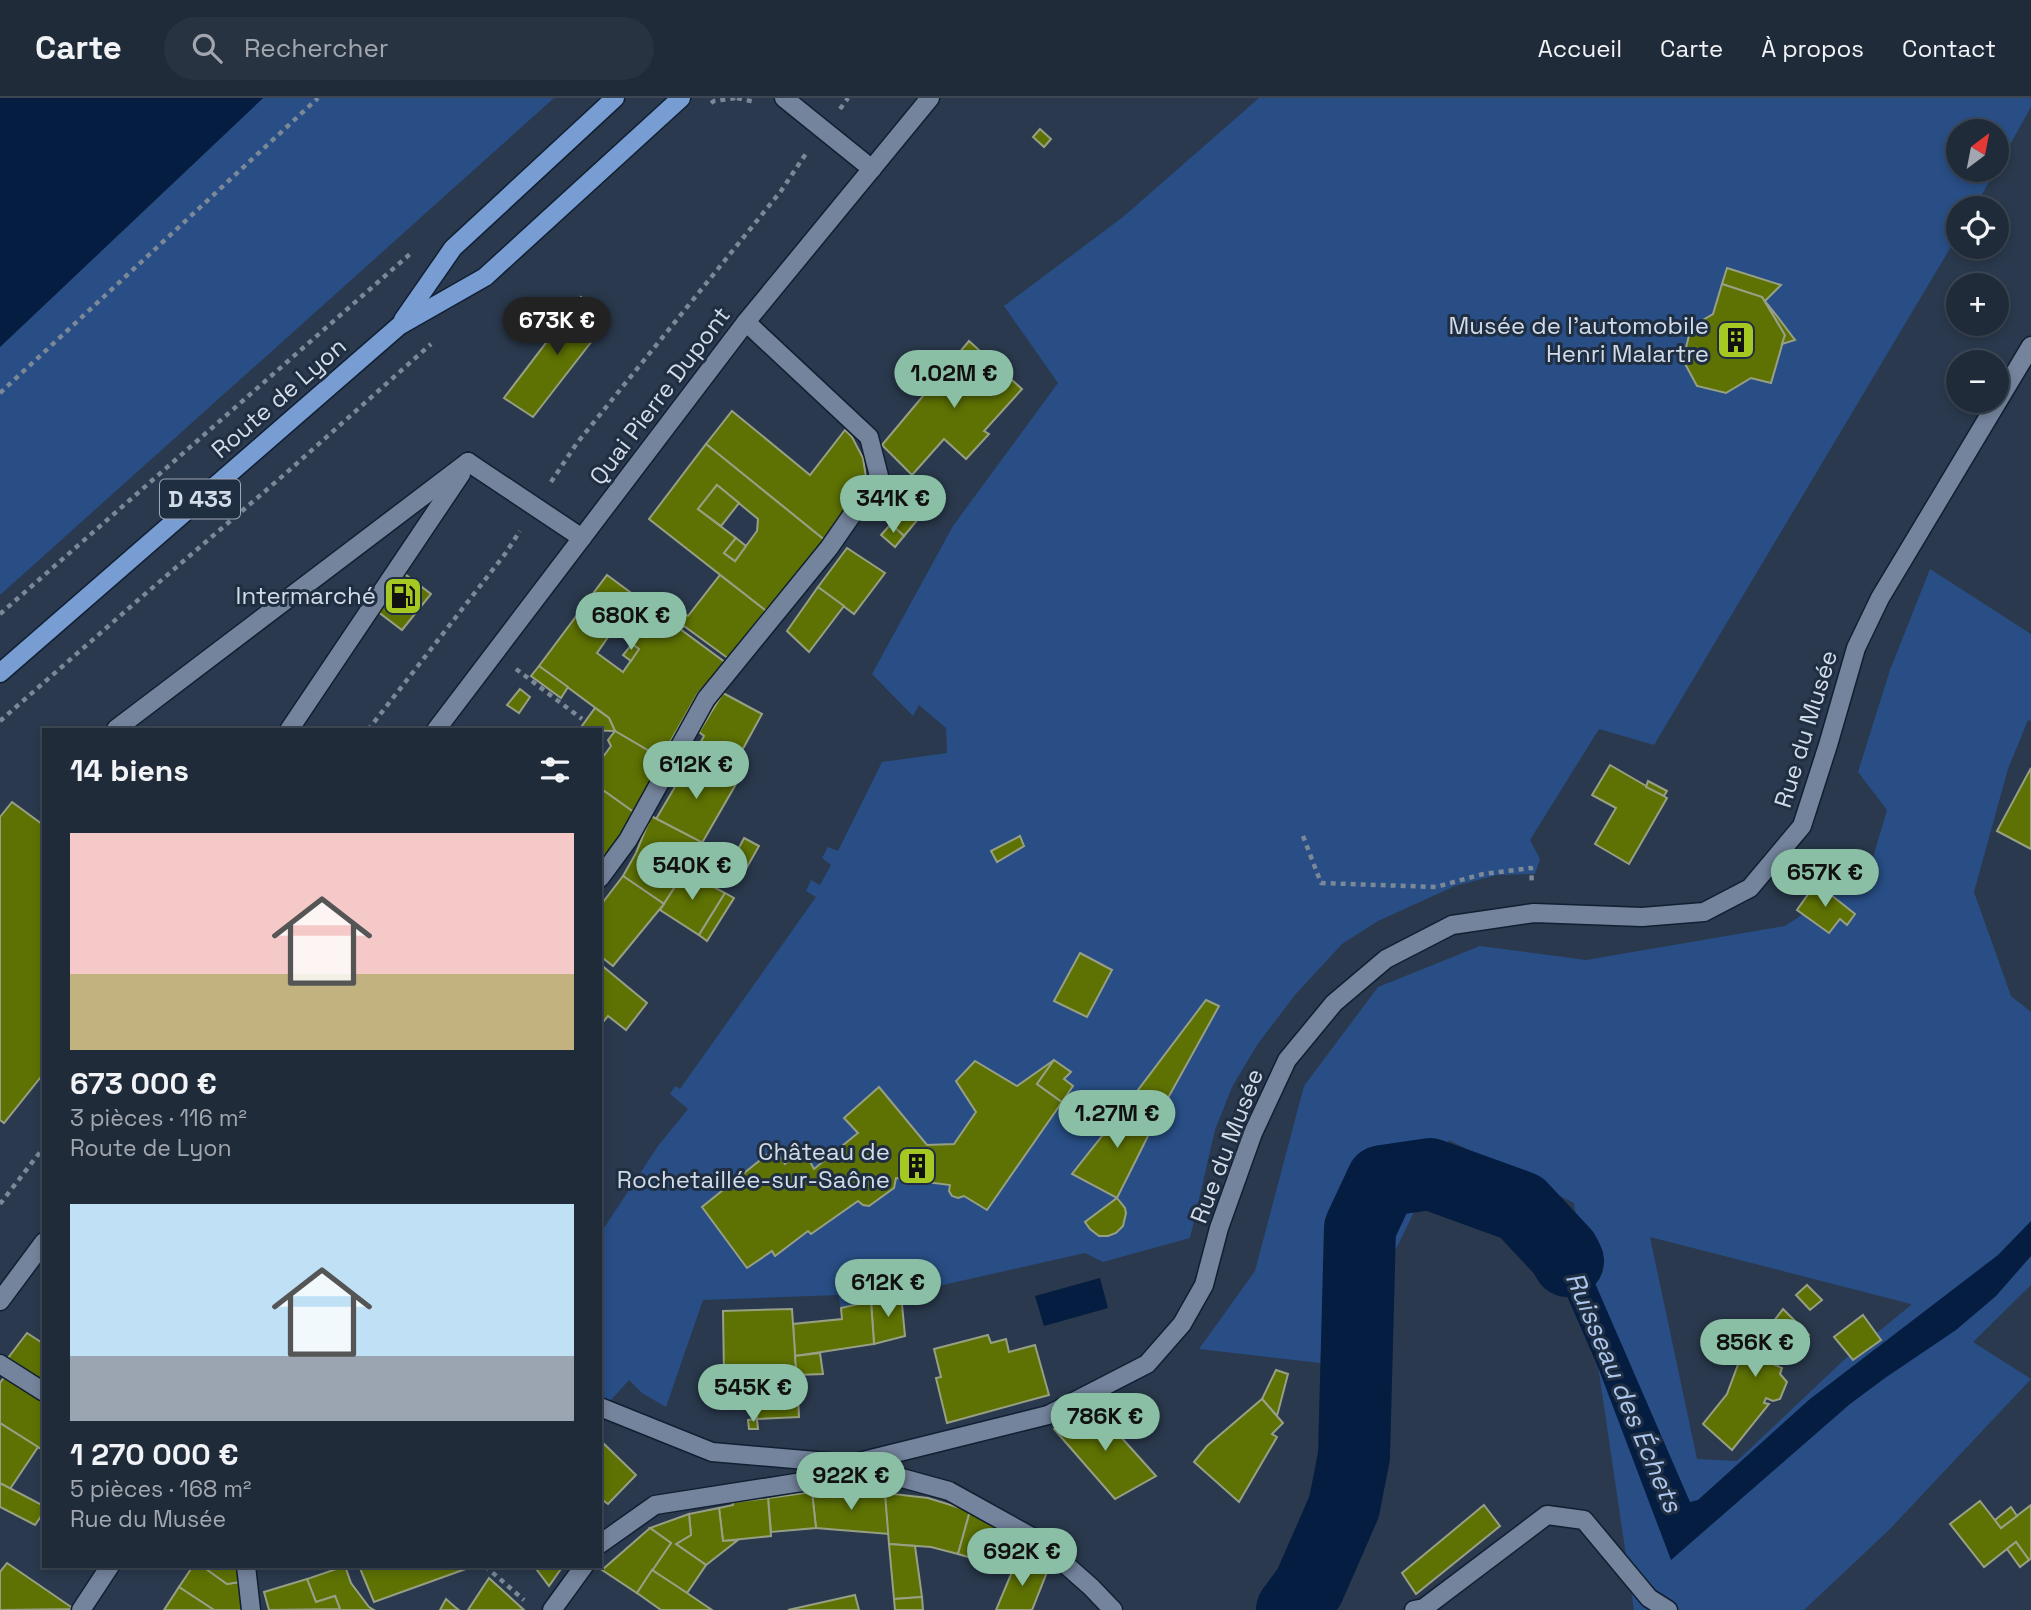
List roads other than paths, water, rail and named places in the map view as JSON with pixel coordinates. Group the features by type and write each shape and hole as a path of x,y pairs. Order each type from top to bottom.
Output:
{"main road":[{"name":"Route de Lyon","path":"399,326 453,248 615,98"},
{"name":"Route de Lyon","path":"0,673 399,326 485,277 681,98"}],"street":[{"path":"784,98 872,169"},
{"name":"Quai Pierre Dupont","path":"438,728 746,322 930,98"},
{"path":"602,875 628,840 706,699 829,548 879,476 869,437 746,322"},
{"name":"Rue du Musée","path":"602,1543 654,1505 802,1482 852,1464 1048,1415 1147,1364 1182,1324 1204,1286 1219,1228 1253,1133 1287,1060 1334,1003 1386,959 1452,925 1534,913 1642,917 1704,912 1750,888 1802,826 1856,648 1880,598 2031,346"},
{"path":"468,462 582,538"},
{"path":"117,728 468,462"},
{"path":"290,728 468,462"},
{"path":"0,1301 42,1245"},
{"path":"0,1364 42,1391"},
{"path":"602,1408 712,1452 852,1464 949,1491 1038,1541 1091,1587 1112,1610"},
{"path":"1414,1610 1424,1608 1547,1516 1584,1520 1649,1598 1668,1610"},
{"path":"81,1610 109,1568"},
{"path":"246,1568 251,1610"},
{"path":"552,1610 583,1568"}],"water":[{"path":"0,98 263,98 0,347"},
{"path":"1400,1151 1452,1157 1478,1165 1460,1196 1432,1194 1413,1197 1396,1204 1381,1219 1371,1243 1366,1271 1365,1363 1345,1396 1342,1317 1349,1237 1355,1212 1371,1175 1385,1157"},
{"path":"1506,1177 1553,1203 1575,1237 1690,1502 1698,1500 1810,1399 1998,1255 2031,1221 2031,1256 1996,1296 1956,1330 1850,1404 1671,1560 1598,1367 1560,1280 1525,1226 1491,1204"},
{"path":"1100,1278 1108,1308 1044,1326 1035,1296"},
{"path":"1365,1420 1358,1485 1311,1609 1277,1610 1316,1546 1330,1513 1341,1461"}],"waterway":[{"name":"Ruisseau des Échets","path":"1292,1610 1309,1587 1344,1507 1354,1456 1360,1228 1382,1181 1430,1174 1521,1207 1564,1253 1568,1261"}],"place":[{"name":"Musée de l'automobile Henri Malartre","path":"1736,340"},
{"name":"Intermarché","path":"403,596"},
{"name":"Château de Rochetaillée-sur-Saône","path":"917,1166"}]}
